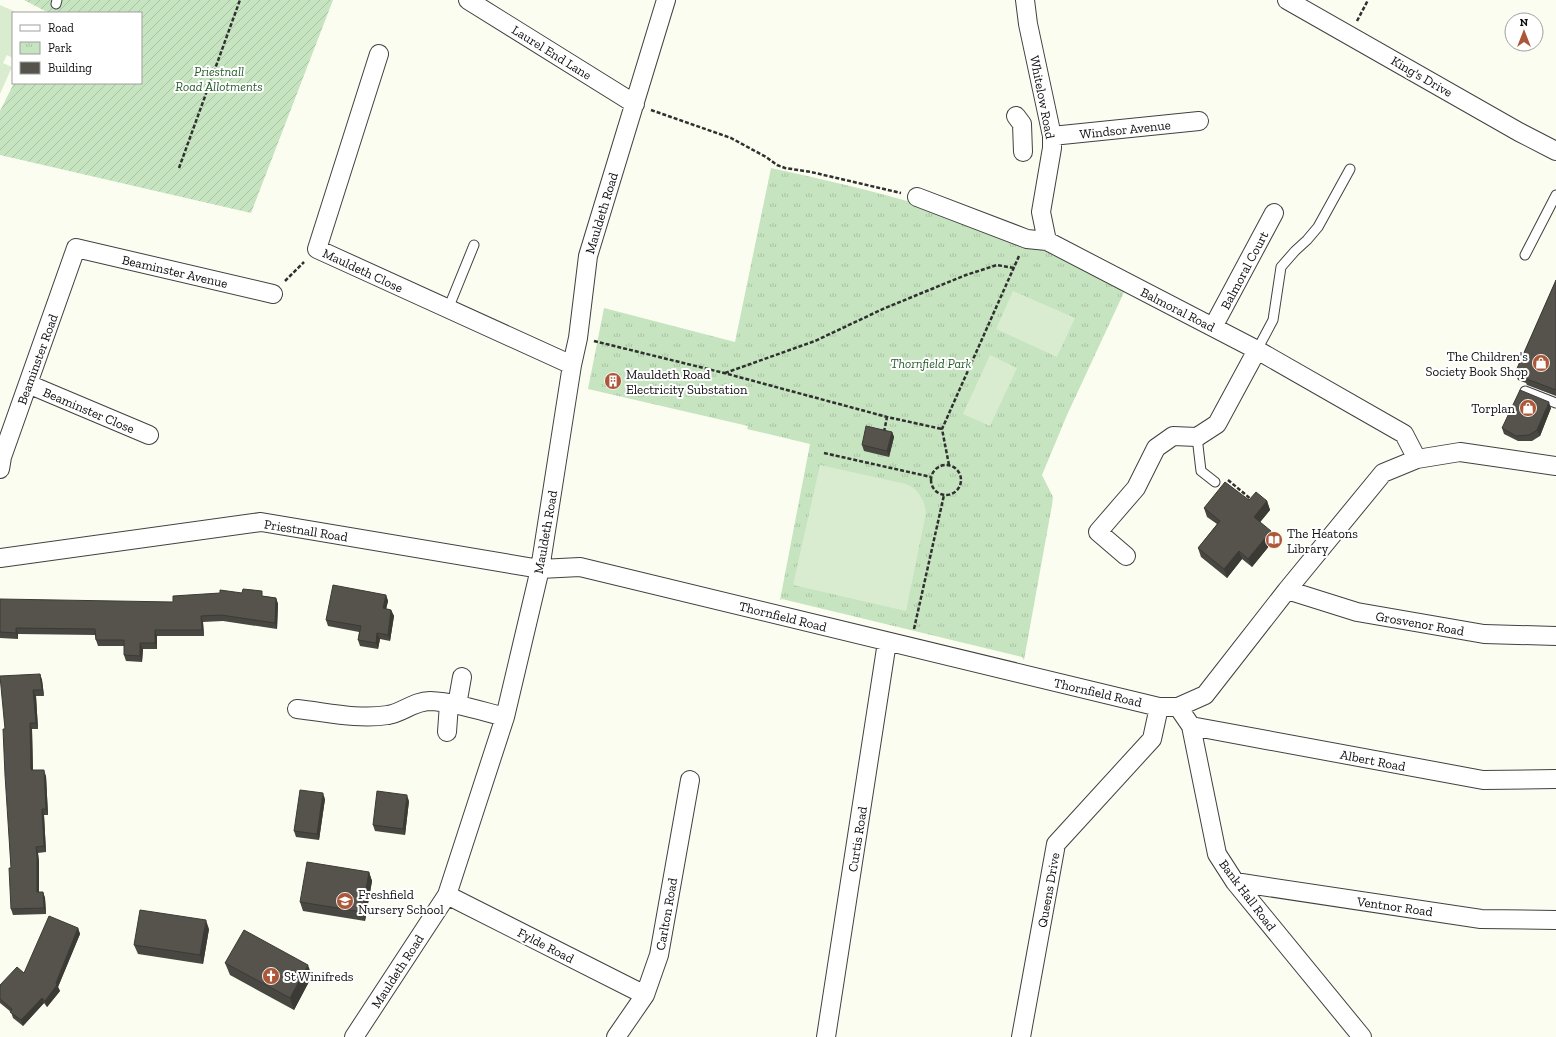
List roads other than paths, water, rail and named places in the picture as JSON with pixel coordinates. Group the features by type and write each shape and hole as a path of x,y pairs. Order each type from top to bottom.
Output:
{"street":[{"name":"Laurel End Lane","path":"468,0 635,104"},
{"name":"Mauldeth Road","path":"354,1037 447,895 505,717 540,569 572,365 578,338 588,256 666,0"},
{"name":"Whitelow Road","path":"1025,0 1028,24 1051,133 1052,148 1041,212 1047,241"},
{"name":"King's Drive","path":"1287,0 1520,132 1556,150"},
{"name":"Mauldeth Close","path":"379,54 317,249 572,365"},
{"name":"Windsor Avenue","path":"1023,152 1019,123 1051,133 1199,121"},
{"name":"Balmoral Road","path":"916,197 1026,238 1047,241 1257,350 1404,434 1417,459"},
{"name":"Balmoral Court","path":"1213,327 1274,213"},
{"name":"Beaminster Avenue","path":"76,248 273,294"},
{"name":"Beaminster Road","path":"0,469 2,457 76,248"},
{"path":"1126,556 1098,532 1136,488 1156,448 1173,436 1197,438 1217,424 1257,350"},
{"name":"Beaminster Close","path":"28,384 149,435"},
{"name":"Thornfield Road","path":"540,569 580,567 1159,707 1178,707 1205,695 1287,590 1383,473 1417,459 1460,452 1556,466"},
{"name":"Priestnall Road","path":"0,558 261,522 540,569"},
{"name":"Grosvenor Road","path":"1287,590 1357,612 1484,634 1556,636"},
{"name":"Curtis Road","path":"826,1037 888,642"},
{"path":"447,732 453,704 462,677"},
{"path":"297,709 370,717 390,715 414,704 430,701 453,704 505,717"},
{"name":"Queens Drive","path":"1021,1037 1056,844 1152,739 1159,707"},
{"name":"Bank Hall Road","path":"1178,707 1191,726 1217,854 1235,882 1362,1037"},
{"name":"Albert Road","path":"1191,726 1482,780 1556,779"},
{"name":"Carlton Road","path":"616,1037 645,995 659,955 690,780"},
{"name":"Ventnor Road","path":"1235,882 1481,919 1556,920"},
{"name":"Fylde Road","path":"447,895 645,995"}],"lane":[{"path":"1257,350 1273,320 1281,267 1318,227 1350,169"},
{"path":"1525,255 1556,195"},
{"path":"448,309 474,246"},
{"path":"1525,391 1556,403"},
{"path":"1197,438 1201,471 1215,482"}],"place":[{"name":"The Children's Society Book Shop","path":"1541,363"},
{"name":"Mauldeth Road Electricity Substation","path":"613,381"},
{"name":"Torplan","path":"1528,408"},
{"name":"The Heatons Library","path":"1274,540"},
{"name":"Freshfield Nursery School","path":"345,901"},
{"name":"St Winifreds","path":"271,976"}],"park label":[{"name":"Priestnall Road Allotments","path":"219,78"},
{"name":"Thornfield Park","path":"931,363"}]}
